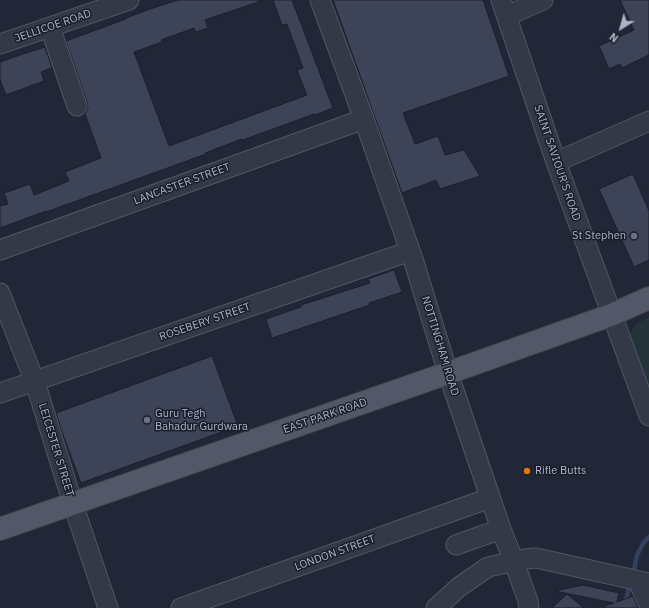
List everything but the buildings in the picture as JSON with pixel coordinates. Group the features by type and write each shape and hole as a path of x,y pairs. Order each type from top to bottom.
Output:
{"main road":[{"name":"EAST PARK ROAD","path":"0,529 612,315 649,298"}],"street":[{"name":"JELLICOE ROAD","path":"0,44 129,0"},
{"name":"NOTTINGHAM ROAD","path":"320,0 415,257 448,373 490,498 528,601 529,608"},
{"path":"504,8 543,0"},
{"name":"SAINT SAVIOUR'S ROAD","path":"504,8 556,162 649,416"},
{"path":"50,27 77,106"},
{"name":"LANCASTER STREET","path":"0,250 364,119"},
{"path":"556,162 649,122"},
{"name":"ROSEBERY STREET","path":"0,394 415,257"},
{"name":"LEICESTER STREET","path":"0,293 35,382 73,504 108,608"},
{"name":"LONDON STREET","path":"181,608 490,498"},
{"path":"456,544 501,529"},
{"path":"436,608 459,587 488,567 536,558 637,580 649,604"}],"shaded area":[{"path":"649,317 649,391 628,336 636,324"}],"waterway":[{"path":"633,575 637,555 644,542 649,537"},
{"path":"620,608 626,599 631,582"}],"place":[{"name":"St Stephen","path":"634,236"},
{"name":"Guru Tegh Bahadur Gurdwara","path":"147,420"},
{"name":"Rifle Butts","path":"527,471"}]}
